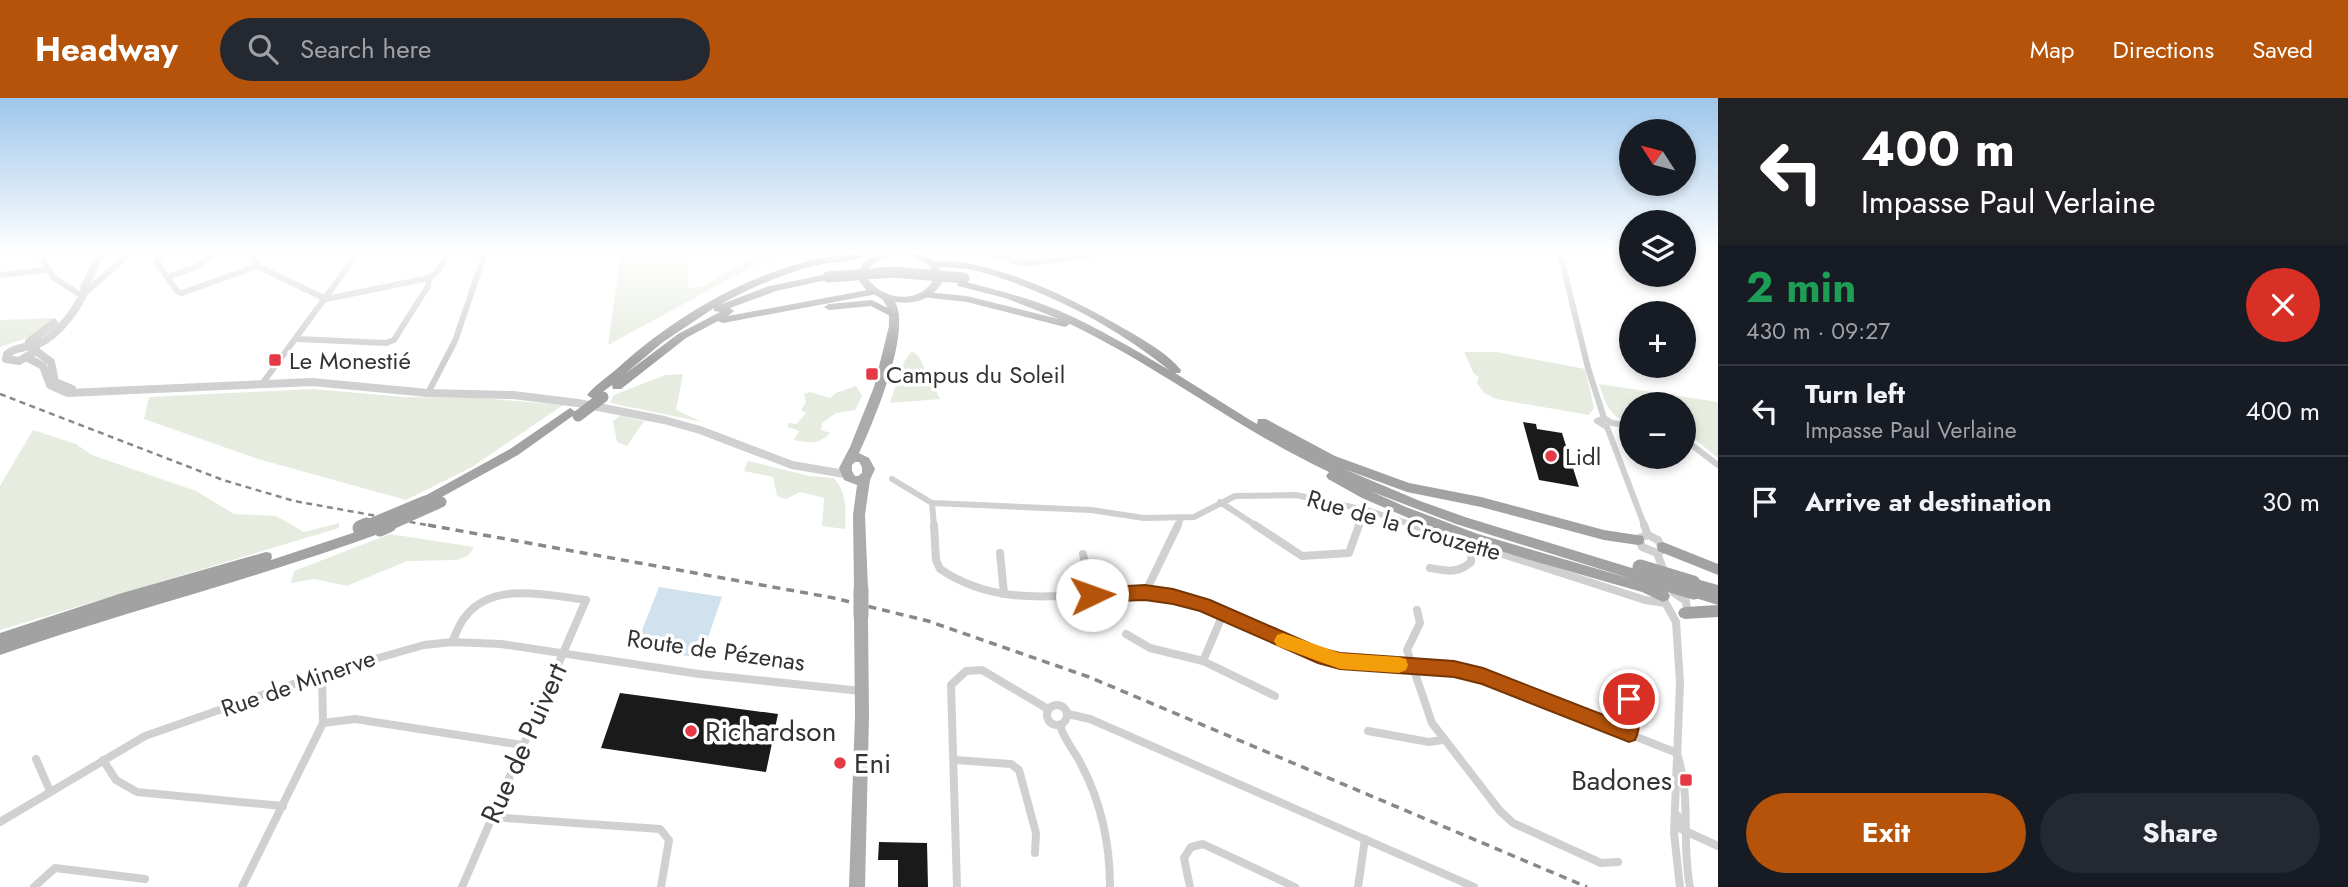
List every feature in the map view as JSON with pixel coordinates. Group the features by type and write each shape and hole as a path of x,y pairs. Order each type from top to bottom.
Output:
{"highway":[{"path":"598,396 661,336 698,310 740,290"},
{"path":"616,376 675,333 730,303 768,290"},
{"path":"0,649 113,610 318,551 380,529 441,502 514,461 598,396 699,326 734,309 791,290"},
{"path":"992,290 1051,309 1096,331 1327,457 1398,491 1473,518 1693,587 1718,599"},
{"path":"1033,290 1105,322 1164,358 1177,374"},
{"path":"666,347 738,315 873,292"},
{"path":"926,295 967,299 1058,321 1177,374 1247,425 1352,488 1385,504 1470,536 1645,587 1668,600"},
{"path":"705,328 856,303 879,305 894,314"},
{"path":"1220,405 1286,446 1391,496 1447,517 1640,571"},
{"path":"0,639 93,608 360,528 425,501 514,452 574,414"},
{"path":"1327,457 1407,487 1481,502 1604,535 1643,538"},
{"path":"1660,550 1718,570"},
{"path":"1693,587 1718,590"},
{"path":"1681,616 1718,611"}],"main road":[{"path":"871,290 886,298 907,299 926,295 933,290"},
{"path":"859,515 847,470 862,437 890,347 894,314 886,298"},
{"path":"881,378 897,346 907,299"},
{"path":"857,887 862,691 859,515 864,478 871,470 865,461 862,437"},
{"path":"847,470 865,461"},
{"path":"847,470 864,478"}],"street":[{"path":"10,360 9,351 52,325 82,290"},
{"path":"28,358 67,317 83,290"},
{"path":"307,290 326,299 371,290"},
{"path":"262,384 332,290"},
{"path":"297,339 386,343 394,340 426,290"},
{"path":"428,393 446,368 463,324 471,290"},
{"path":"1569,290 1588,368 1604,418 1597,421 1619,425"},
{"path":"21,345 36,348 51,362 55,382 82,391"},
{"path":"0,367 10,360 28,358 40,363 46,382 53,389 68,393 278,383 333,384 428,393 513,395 646,415 700,430 792,465 847,470"},
{"path":"273,372 278,383"},
{"path":"1609,425 1647,550 1660,550"},
{"path":"1696,448 1718,465"},
{"name":"Rue de la Crouzette","path":"892,479 932,503 1091,510 1144,518 1194,517 1220,502 1244,495 1284,494 1364,510 1645,600 1668,600"},
{"path":"1220,502 1304,556 1349,553 1364,510"},
{"path":"932,503 936,560 940,569 948,575 1004,594 1022,598 1145,593 1183,599 1318,655 1340,661 1454,669 1483,676 1677,753"},
{"path":"1145,593 1181,519"},
{"path":"1643,538 1658,540 1668,600 1681,616"},
{"path":"1430,568 1455,572 1466,568 1471,562 1472,544"},
{"path":"1000,553 1004,594"},
{"path":"1083,554 1092,595"},
{"name":"Rue de Puivert","path":"452,642 470,610 491,598 534,594 586,600 462,887"},
{"path":"1668,600 1686,601 1681,616 1674,808 1676,868 1680,887"},
{"path":"1417,610 1420,623 1407,650 1426,709 1443,740 1500,811 1513,823 1601,863 1618,862"},
{"path":"1203,661 1223,614"},
{"path":"1126,634 1150,648 1203,661 1275,696"},
{"name":"Rue de Minerve","path":"0,822 145,736 383,654 452,642 501,644 563,654"},
{"name":"Route de Pézenas","path":"563,654 699,674 862,691"},
{"path":"957,887 951,685 957,676 970,669 987,669 1048,709"},
{"path":"242,887 323,723 322,674"},
{"path":"1624,695 1631,703 1629,733"},
{"path":"1048,709 1057,705 1068,713 1090,719 1474,887"},
{"path":"1048,709 1046,716 1049,721 1060,725 1065,723 1068,713"},
{"path":"323,723 355,719 522,745"},
{"path":"1060,725 1062,735 1076,754 1103,817 1109,850 1110,887"},
{"path":"1368,731 1429,742 1443,740"},
{"path":"1677,753 1682,773 1690,887"},
{"path":"36,759 50,791"},
{"path":"103,760 113,780 121,787 137,792 283,806"},
{"path":"955,760 1012,764 1019,771 1036,833 1035,853"},
{"path":"1674,808 1679,828 1718,846"},
{"path":"491,817 660,829 669,840 661,887"},
{"path":"1359,887 1365,839"},
{"path":"1190,887 1185,858 1191,847 1203,844 1295,887"},
{"path":"34,887 55,868 145,879"}],"shaded area":[{"path":"616,290 710,290 608,345"},
{"path":"55,318 38,334 0,347 0,320"},
{"path":"912,351 919,357 940,399 890,403 904,362"},
{"path":"1464,352 1496,352 1585,369 1594,408 1589,415 1496,399 1484,393 1477,383 1479,377 1474,374"},
{"path":"683,374 676,410 702,422 610,403 614,395 665,375"},
{"path":"1599,384 1652,392 1619,392 1619,418 1606,404"},
{"path":"856,386 862,396 855,410 836,413 822,423 821,430 830,433 826,437 814,442 794,440 799,431 788,427 788,423 797,424 806,413 801,410 806,402 804,394 810,392 830,398"},
{"path":"313,389 403,397 480,398 563,405 472,467 406,500 258,459 144,419 149,397"},
{"path":"1696,399 1718,402 1718,458 1697,441"},
{"path":"620,416 644,421 627,446 617,442 613,421"},
{"path":"33,430 76,444 92,455 196,491 234,514 276,516 304,532 339,523 339,528 0,630 0,486"},
{"path":"748,461 810,476 834,478 843,496 845,529 822,526 824,498 800,492 786,499 777,496 773,477 744,471"},
{"path":"390,534 474,547 468,556 456,560 407,561 347,586 315,579 291,583 294,571"}],"water":[{"path":"659,587 722,597 701,658 635,648"}],"building":[{"name":"Lidl","path":"1523,422 1536,424 1537,429 1562,433 1579,487 1539,480"},
{"name":"Richardson","path":"620,693 778,714 766,772 601,748"},
{"path":"879,842 927,843 928,887 898,887 898,860 878,860"}],"railway":[{"path":"0,394 223,480 294,501 438,527"},
{"path":"428,525 834,598 928,621 1089,677 1587,887"}],"slow traffic":[{"path":"1283,641 1340,661 1399,665"}],"place":[{"name":"Le Monestié","path":"275,360"},
{"name":"Campus du Soleil","path":"872,374"},
{"name":"Lidl","path":"1551,456"},
{"name":"Richardson","path":"691,731"},
{"name":"Eni","path":"840,763"},
{"name":"Badones","path":"1686,780"}],"route":[{"path":"1092,595 1145,593 1173,597 1204,605 1286,642 1340,661 1454,669 1483,676 1629,733 1629,699"}]}
